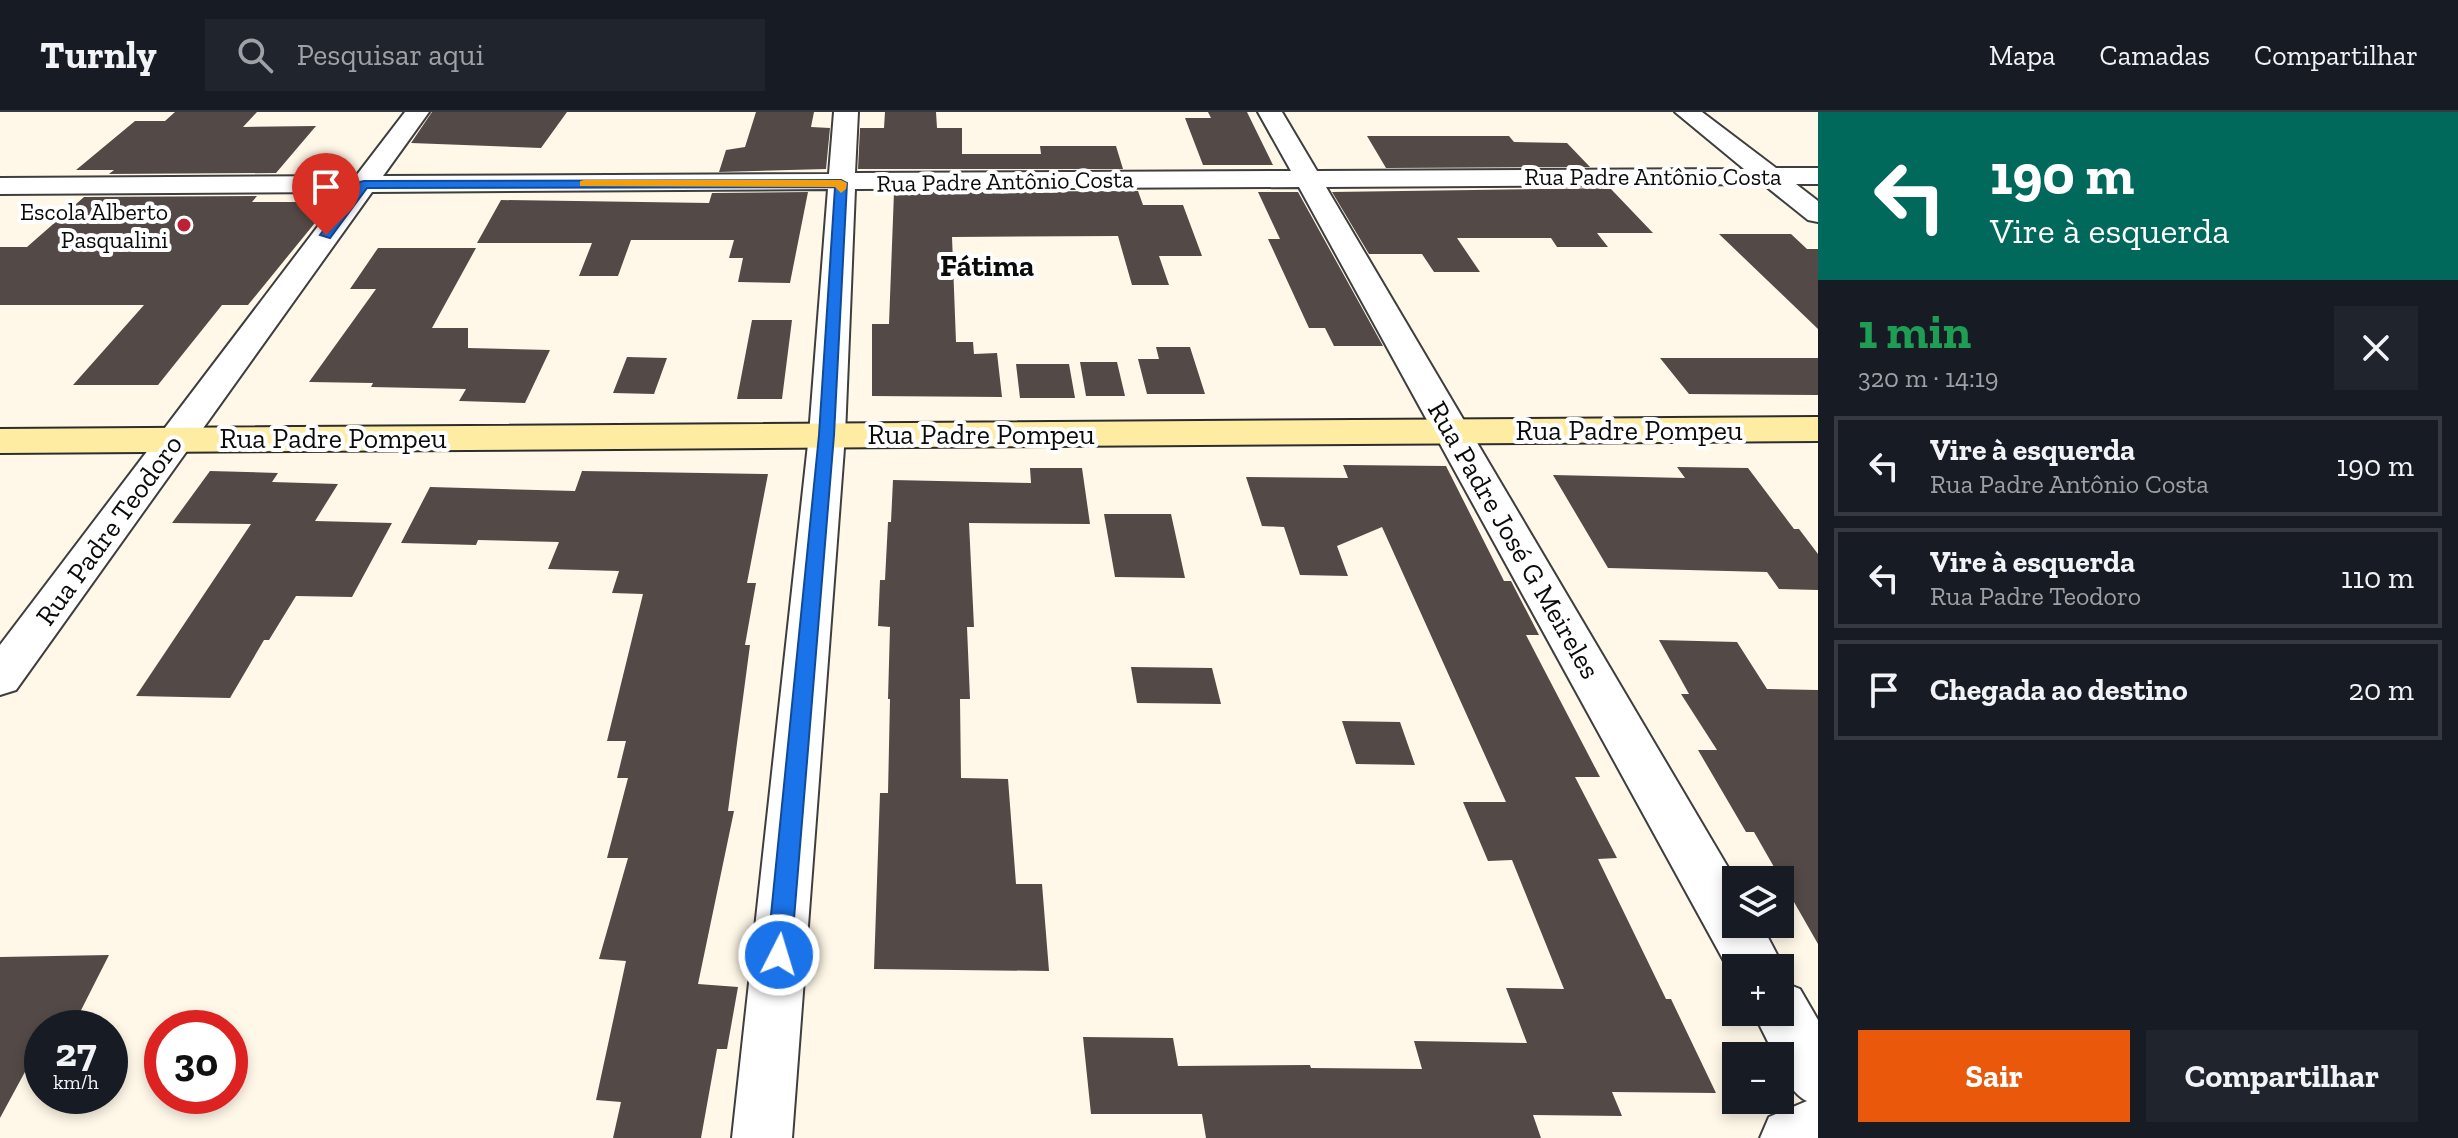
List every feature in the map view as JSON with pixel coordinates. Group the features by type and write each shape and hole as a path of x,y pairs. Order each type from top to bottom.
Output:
{"street":[{"name":"Rua Padre Teodoro","path":"0,678 417,112"},
{"path":"762,1138 827,435 846,112"},
{"name":"Rua Padre José G Meireles","path":"1270,112 1749,954"},
{"path":"1687,112 1818,214"},
{"name":"Rua Padre Antônio Costa","path":"0,186 1818,176"},
{"name":"Rua Padre Pompeu","path":"0,441 1818,429"},
{"path":"1790,1026 1818,1076"},
{"path":"1790,1138 1818,1126"}],"building":[{"path":"175,112 257,112 243,127 316,126 276,173 109,174 114,170 76,170 135,121 165,121"},
{"path":"432,112 567,112 541,148 411,143"},
{"path":"756,112 814,112 811,127 830,128 826,169 719,172 726,150 745,147"},
{"path":"885,112 936,112 937,128 962,128 962,154 1041,154 1040,146 1116,146 1123,169 858,169 860,128 884,128"},
{"path":"1208,112 1247,112 1273,165 1203,165 1185,118 1211,118"},
{"path":"1367,136 1509,136 1514,142 1567,143 1590,167 1386,168"},
{"path":"1610,188 1653,233 1597,233 1608,247 1557,247 1551,238 1457,238 1480,272 1434,272 1422,254 1369,254 1332,192"},
{"path":"1138,191 1143,205 1183,205 1202,256 1159,256 1169,285 1132,285 1118,236 952,237 956,342 973,342 974,354 997,353 1002,397 872,396 872,324 889,324 894,192"},
{"path":"808,192 790,283 738,282 743,258 729,258 734,240 631,240 618,276 579,276 592,243 477,243 501,200 709,203 712,193"},
{"path":"1258,192 1298,192 1383,346 1334,346 1325,328 1309,328 1268,239 1280,239"},
{"path":"257,196 252,202 332,202 248,305 222,305 158,385 73,385 144,305 0,305 0,247 27,247 84,197"},
{"path":"1719,234 1791,234 1807,249 1818,249 1818,329"},
{"path":"378,248 476,248 432,328 468,328 468,348 550,350 525,403 459,401 466,389 309,382 376,289 350,289"},
{"path":"752,320 792,320 782,399 737,399"},
{"path":"1156,347 1190,347 1205,394 1147,394 1138,359 1159,359"},
{"path":"627,357 667,358 654,394 613,393"},
{"path":"1660,358 1818,358 1818,395 1689,394"},
{"path":"1080,362 1117,362 1125,396 1086,396"},
{"path":"1016,364 1069,364 1075,398 1020,398"},
{"path":"1343,465 1446,466 1504,581 1511,581 1539,635 1526,635 1600,777 1575,777 1617,858 1598,859 1716,1093 1612,1092 1622,1116 1533,1115 1541,1138 1206,1138 1202,1114 1091,1114 1083,1037 1173,1038 1178,1066 1310,1065 1311,1068 1422,1069 1414,1041 1527,1043 1506,988 1564,989 1512,860 1488,861 1463,802 1506,802 1382,527 1337,546 1348,576 1300,575 1284,527 1262,526 1246,477 1348,478"},
{"path":"1677,467 1748,468 1794,529 1799,529 1818,554 1818,590 1779,589 1767,572 1608,568 1553,475 1685,478"},
{"path":"1030,468 1082,468 1090,524 969,523 974,627 967,627 970,699 960,699 961,778 1008,779 1016,884 1042,884 1049,971 874,969 880,793 888,793 890,699 890,627 878,626 880,580 885,580 893,480 1031,483"},
{"path":"210,471 278,473 272,482 338,484 315,521 392,523 352,597 296,596 269,640 264,640 230,698 136,696 251,524 172,523"},
{"path":"582,471 768,474 747,583 756,583 745,645 750,645 728,811 734,811 698,984 738,987 727,1049 717,1049 701,1138 613,1138 621,1102 596,1100 626,961 599,959 628,858 607,858 628,778 617,778 626,741 607,741 643,594 612,593 619,571 548,569 559,542 478,540 476,545 401,543 430,487 575,491"},
{"path":"1104,514 1171,514 1185,578 1115,577"},
{"path":"1659,640 1737,642 1767,689 1818,690 1818,944 1794,902 1794,866 1773,866 1754,832 1746,832 1698,750 1717,750 1681,694 1689,694"},
{"path":"1131,667 1212,668 1221,704 1137,703"},
{"path":"1342,721 1400,722 1415,765 1356,764"},
{"path":"109,955 81,1010 24,1010 24,1074 0,1118 0,957"}],"slow traffic":[{"path":"584,184 841,183 841,189"}],"place":[{"name":"Escola Alberto Pasqualini","path":"184,225"}],"district":[{"name":"Fátima","path":"987,266"}],"route":[{"path":"326,235 364,184 841,183 827,435 779,955"}]}
